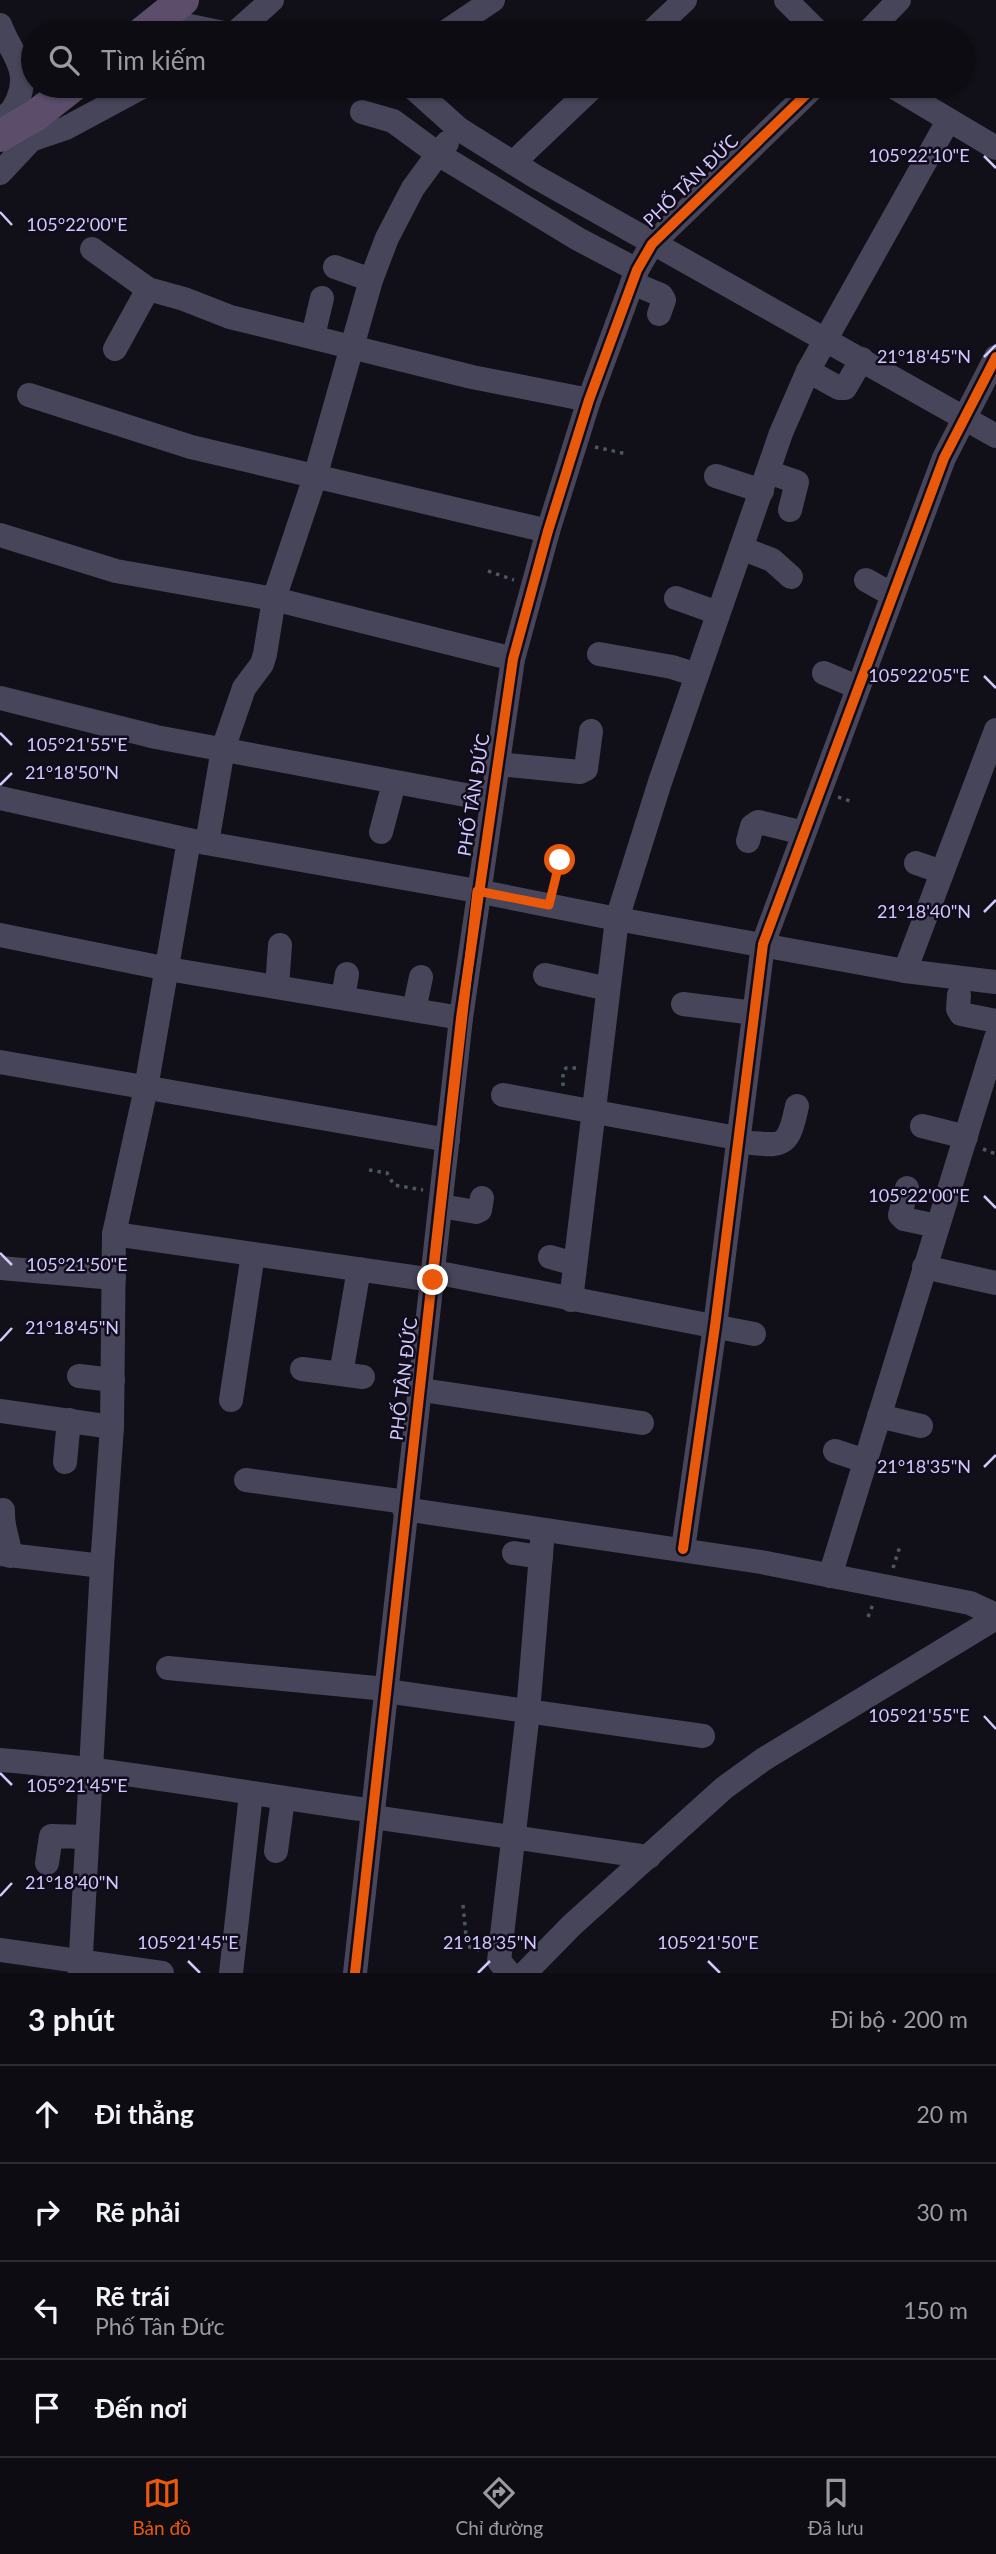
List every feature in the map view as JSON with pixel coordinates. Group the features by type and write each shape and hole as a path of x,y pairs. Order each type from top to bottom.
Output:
{"main road":[{"path":"12,130 56,98"}],"street":[{"path":"248,21 272,0"},
{"path":"462,21 494,0"},
{"path":"663,21 685,0"},
{"path":"786,0 807,21"},
{"path":"879,21 899,0"},
{"path":"0,25 21,65"},
{"path":"0,173 12,130 12,113 21,93"},
{"path":"12,130 66,128 122,98"},
{"path":"425,98 459,128 513,163 652,244 826,338 996,436"},
{"path":"513,163 581,98"},
{"name":"PHỐ TÂN ĐỨC","path":"355,1973 405,1505 422,1390 461,1018 477,891 513,659 548,531 589,400 634,276 652,244 803,98"},
{"path":"911,98 996,148"},
{"path":"362,112 393,121 438,154 634,276 661,295 664,300 659,314"},
{"path":"571,1300 617,919 718,613 807,371 948,121"},
{"path":"80,1968 102,1566 113,1427 114,1234 146,1088 168,969 223,749 244,688 262,664 274,599 315,477 371,280 387,238 413,188 459,128"},
{"path":"92,249 132,281 148,289 230,317 472,377 589,400"},
{"path":"335,267 371,280"},
{"path":"115,349 148,289"},
{"path":"313,337 322,298"},
{"path":"683,1549 715,1326 764,944 891,594 962,417 996,357"},
{"path":"807,371 839,388 845,388 862,359"},
{"path":"29,395 191,447 548,531"},
{"path":"716,476 797,482 790,510"},
{"path":"0,535 116,571 274,599 513,659"},
{"path":"741,548 772,560 791,577"},
{"path":"866,580 891,594"},
{"path":"676,598 718,613"},
{"path":"599,654 698,671"},
{"path":"651,655 698,671"},
{"path":"824,673 857,687"},
{"path":"0,698 156,737 492,800"},
{"path":"905,971 996,730"},
{"path":"497,764 580,772 586,769 591,731"},
{"path":"381,832 394,783"},
{"path":"0,798 198,841 617,919 905,971 996,982"},
{"path":"748,841 752,826 758,822 804,833"},
{"path":"916,863 942,872"},
{"path":"0,935 168,969 277,987 345,986 414,1010 461,1018"},
{"path":"277,987 281,945"},
{"path":"545,975 608,989"},
{"path":"414,1010 421,977"},
{"path":"959,995 958,1009 961,1014 996,1021"},
{"path":"683,1004 754,1013"},
{"path":"830,1576 937,1226 966,1137 990,1080 996,1038"},
{"path":"0,1062 448,1140"},
{"path":"503,1095 737,1140 784,1142 791,1136 797,1106"},
{"path":"922,1126 966,1137"},
{"path":"907,1188 900,1215 904,1219 937,1226"},
{"path":"442,1199 476,1212 480,1210 482,1198"},
{"path":"114,1234 359,1269 434,1276 754,1334"},
{"path":"231,1400 253,1254"},
{"path":"550,1257 575,1264"},
{"path":"924,1267 996,1283"},
{"path":"0,1268 114,1278"},
{"path":"302,1369 352,1376 359,1269"},
{"path":"79,1376 113,1380"},
{"path":"422,1390 642,1423"},
{"path":"0,1411 113,1427"},
{"path":"879,1416 920,1426"},
{"path":"65,1462 69,1420"},
{"path":"835,1451 865,1461"},
{"path":"246,1480 543,1530 683,1549 970,1603 996,1616"},
{"path":"3,1510 2,1529 9,1545 5,1555 102,1566"},
{"path":"504,1963 513,1837 528,1712 543,1530"},
{"path":"514,1553 541,1557"},
{"path":"524,1973 572,1925 724,1788 764,1759 996,1616"},
{"path":"168,1668 386,1690 703,1736"},
{"path":"0,1760 90,1767 649,1857"},
{"path":"231,1973 251,1794"},
{"path":"276,1852 283,1799"},
{"path":"47,1863 51,1836 87,1837"},
{"path":"0,1950 80,1968 163,1973"}],"path":[{"path":"576,442 626,454"},
{"path":"488,571 533,586"},
{"path":"549,905 560,860"},
{"path":"563,1105 563,1072 566,1068 585,1066"},
{"path":"369,1170 387,1173 394,1185 442,1199"},
{"path":"463,1905 467,1946 504,1963"}],"cycle path":[{"path":"355,1973 461,1018 513,659 548,531 589,400 637,270 652,244 803,98"},
{"path":"683,1549 715,1326 763,944 944,458 996,357"}],"route":[{"path":"433,1280 477,891 549,905 560,860"}]}
